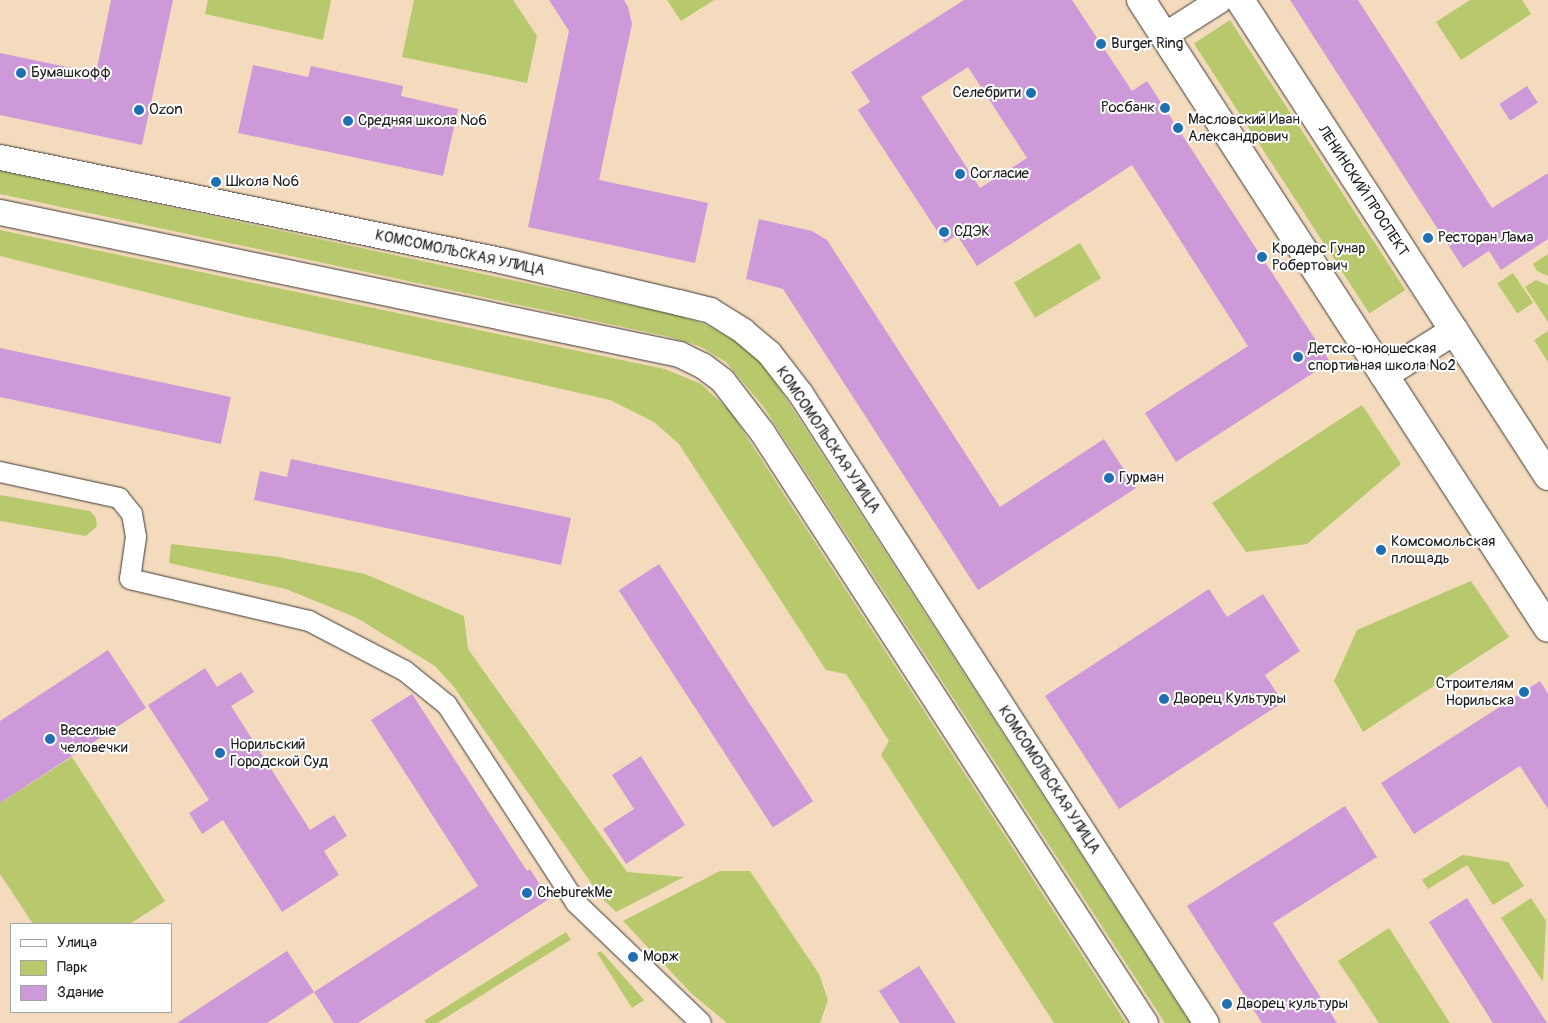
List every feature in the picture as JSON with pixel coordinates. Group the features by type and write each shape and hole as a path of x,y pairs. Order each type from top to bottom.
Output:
{"main road":[{"path":"1141,0 1548,628"},
{"name":"ЛЕНИНСКИЙ ПРОСПЕКТ","path":"1240,0 1548,476"},
{"path":"1384,375 1454,331"}],"street":[{"path":"1164,36 1219,0"},
{"name":"КОМСОМОЛЬСКАЯ УЛИЦА","path":"0,157 500,260 710,310 743,331 769,353 800,393 1206,1023"},
{"path":"0,212 679,354 702,365 722,380 762,432 1145,1023"},
{"path":"0,472 119,498 132,514 136,537 130,579 309,621 405,671 447,705 576,903 701,1023"}],"green space":[{"path":"208,0 331,0 323,40 205,14"},
{"path":"414,0 513,0 537,36 527,83 402,57"},
{"path":"667,0 714,0 681,21"},
{"path":"1470,0 1522,0 1531,14 1461,60 1436,22"},
{"path":"1230,20 1405,290 1369,313 1194,43"},
{"path":"0,171 676,315 707,325 735,341 761,363 781,391 1190,1023 1165,1023 763,406 726,362 699,346 670,337 0,194"},
{"path":"0,230 665,369 701,384 730,411 1126,1023 1054,1023 881,755 889,741 846,674 826,670 679,444 654,422 610,400 246,317 0,256"},
{"path":"1080,243 1101,278 1035,318 1014,283"},
{"path":"1548,254 1548,276 1537,271 1533,264"},
{"path":"1513,273 1533,303 1517,313 1497,284"},
{"path":"1536,280 1548,285 1548,322 1525,287"},
{"path":"1548,331 1548,362 1534,340"},
{"path":"1362,405 1401,464 1307,544 1246,552 1212,503"},
{"path":"0,495 90,511 96,518 97,526 86,536 0,521"},
{"path":"171,544 278,557 365,574 464,616 468,649 627,872 684,877 616,912 601,897 454,687 435,666 357,618 286,589 169,563"},
{"path":"1471,581 1509,637 1363,732 1334,681 1357,630"},
{"path":"72,757 165,901 132,923 32,923 0,874 0,803"},
{"path":"1462,855 1508,862 1524,886 1493,905 1467,865 1428,889 1422,880"},
{"path":"720,871 750,871 819,974 828,1000 820,1023 727,1023 692,994 623,921"},
{"path":"1531,898 1546,921 1543,982 1501,918"},
{"path":"1389,928 1450,1023 1379,1023 1338,961"},
{"path":"566,932 571,940 437,1023 426,1023 424,1020"},
{"path":"601,951 644,1000 632,1008 597,953"}],"building":[{"path":"111,0 173,0 142,145 0,115 0,53 96,73"},
{"path":"549,0 624,0 628,7 632,24 599,180 708,203 695,263 528,227 569,31"},
{"path":"964,0 1072,0 1132,91 1147,81 1330,362 1176,462 1145,413 1248,346 1132,165 977,266 957,235 945,243 858,110 870,102 851,72","holes":["968,67 1027,158 980,188 921,97"]},
{"path":"1290,0 1358,0 1492,208 1548,173 1548,239 1501,270 1489,251 1463,268"},
{"name":"Средняя школа №6","path":"253,65 308,77 311,66 403,86 401,96 458,109 443,176 238,133"},
{"path":"1527,86 1538,103 1510,121 1499,104"},
{"path":"759,219 812,231 827,240 1000,507 1104,439 1136,488 978,590 783,289 746,279"},
{"path":"0,348 231,397 221,444 0,397"},
{"path":"291,459 571,518 561,565 254,500 260,471 287,477"},
{"path":"659,564 813,801 773,827 619,590"},
{"name":"Дворец Культуры","path":"1209,589 1227,617 1263,594 1300,651 1265,675 1283,702 1119,809 1045,696"},
{"name":"Веселые человечки","path":"108,650 146,708 0,803 0,721"},
{"name":"Норильский Городской Суд","path":"205,668 217,687 241,672 254,692 231,706 310,830 334,815 347,836 324,851 339,875 282,912 223,820 202,834 189,813 209,800 148,705"},
{"path":"1540,681 1548,694 1548,809 1520,766 1414,834 1381,783"},
{"path":"412,694 527,871 530,869 549,899 358,1023 334,1023 314,992 478,886 371,720"},
{"path":"641,756 685,825 626,864 603,829 634,809 612,775"},
{"path":"1345,806 1377,857 1273,923 1337,1023 1262,1023 1187,906"},
{"path":"1467,898 1547,1023 1493,1023 1429,922"},
{"path":"287,951 314,992 267,1023 177,1023"},
{"path":"919,966 956,1023 900,1023 879,991"}],"place":[{"name":"Burger Ring","path":"1101,44"},
{"name":"Бумашкофф","path":"21,73"},
{"name":"Селебрити","path":"1031,93"},
{"name":"Росбанк","path":"1165,108"},
{"name":"Ozon","path":"139,110"},
{"name":"Средняя школа №6","path":"348,121"},
{"name":"Масловский Иван Александрович","path":"1178,128"},
{"name":"Согласие","path":"960,174"},
{"name":"Школа №6","path":"216,182"},
{"name":"СДЭК","path":"944,232"},
{"name":"Ресторан Лама","path":"1428,238"},
{"name":"Кродерс Гунар Робертович","path":"1262,257"},
{"name":"Детско-юношеская спортивная школа №2","path":"1298,357"},
{"name":"Гурман","path":"1109,478"},
{"name":"Комсомольская площадь","path":"1381,550"},
{"name":"Строителям Норильска","path":"1524,692"},
{"name":"Дворец Культуры","path":"1164,699"},
{"name":"Веселые человечки","path":"50,739"},
{"name":"Норильский Городской Суд","path":"220,753"},
{"name":"CheburekMe","path":"527,893"},
{"name":"Морж","path":"633,957"},
{"name":"Дворец культуры","path":"1227,1004"}]}
